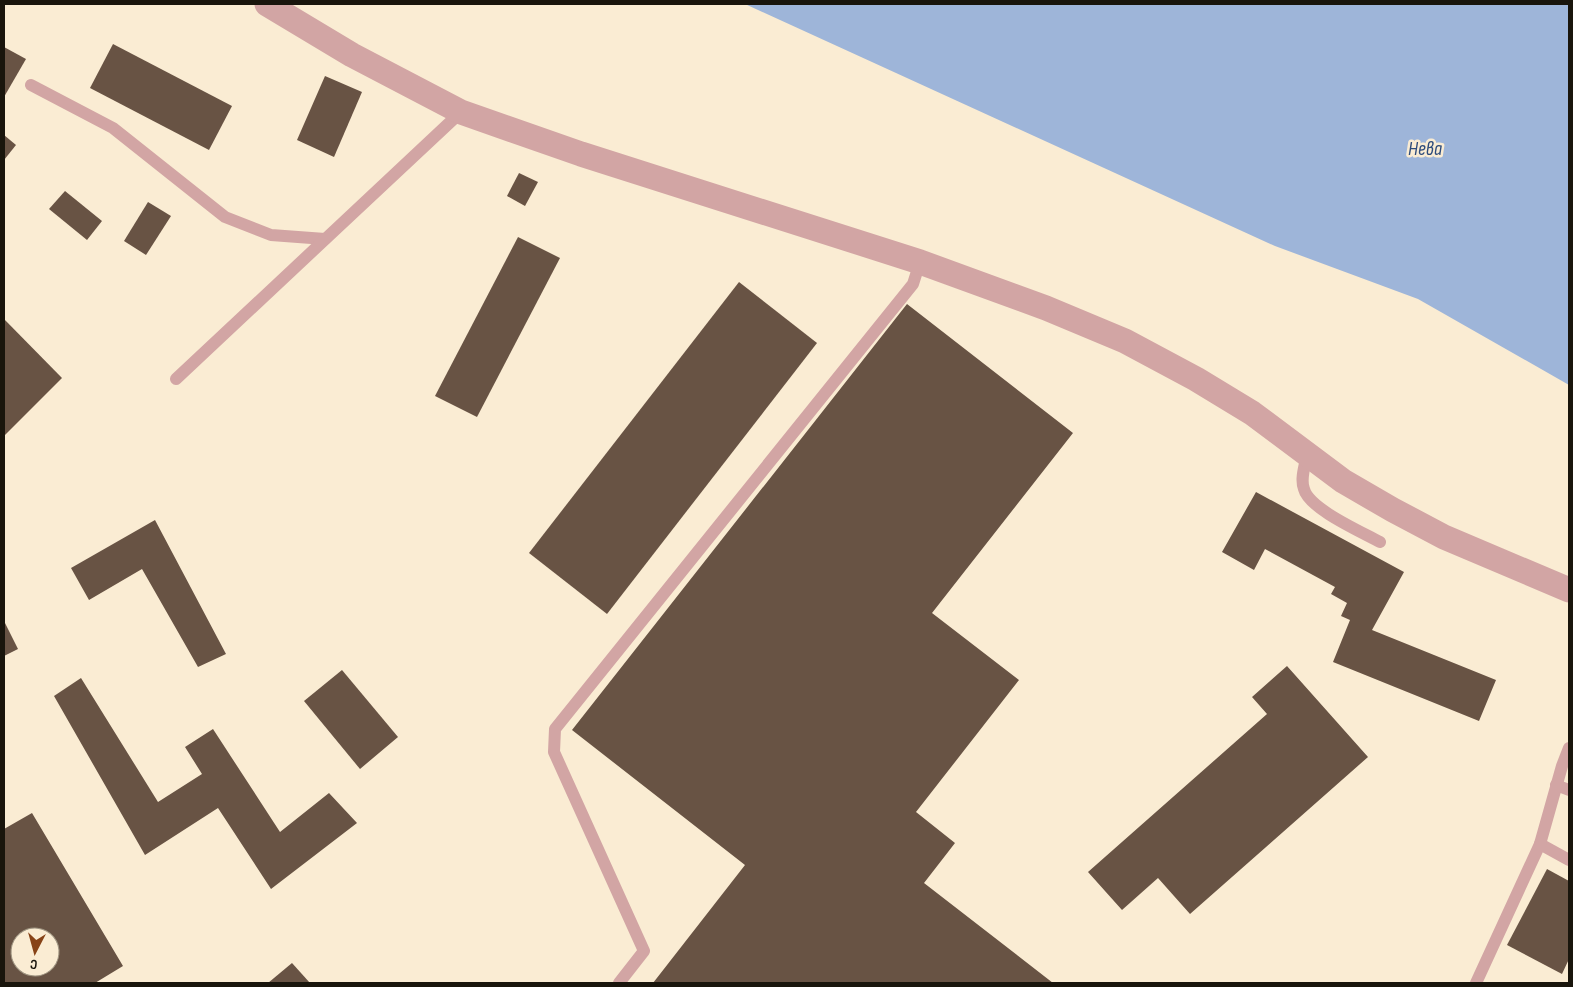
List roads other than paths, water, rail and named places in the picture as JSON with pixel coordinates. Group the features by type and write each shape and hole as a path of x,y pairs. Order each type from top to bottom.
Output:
{"street":[{"path":"267,4 352,55 461,112 581,154 920,262 1046,308 1125,341 1196,379 1252,413 1343,481 1392,510 1444,536 1569,590"}],"lane":[{"path":"31,85 113,128 225,217 271,235 325,239"},
{"path":"176,379 461,112"},
{"path":"619,983 644,951 554,752 555,729 913,284 920,262"},
{"path":"1307,455 1303,474 1304,490 1319,508 1380,542"},
{"path":"1478,982 1540,844 1556,785 1569,748"},
{"path":"1556,785 1569,790"},
{"path":"1540,844 1569,860"}],"water":[{"name":"Нева","path":"745,4 1569,4 1569,385 1418,299 1275,246"}]}
